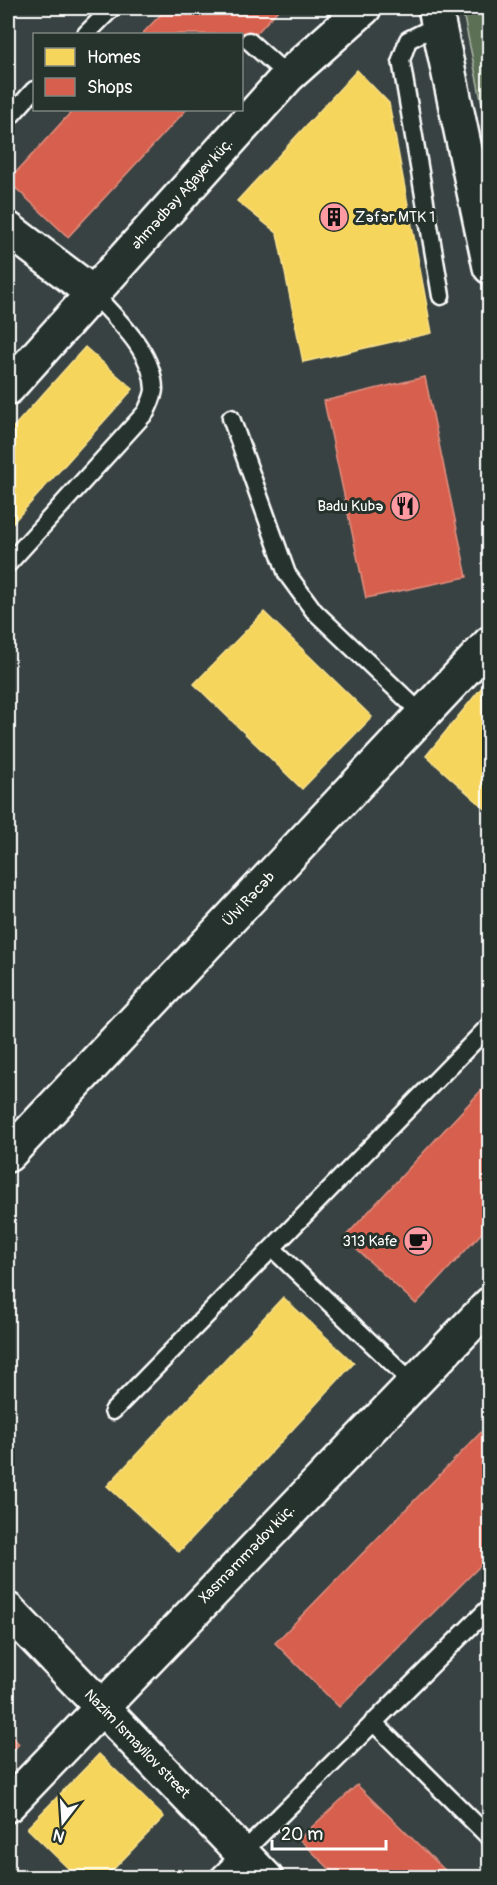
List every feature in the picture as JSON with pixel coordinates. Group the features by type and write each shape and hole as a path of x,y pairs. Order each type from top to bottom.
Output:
{"street":[{"name":"Əhmədbəy Ağayev küç.","path":"8,388 288,76 364,8"},
{"path":"436,16 489,267"},
{"path":"8,229 93,294"},
{"name":"Ülvi Rəcəb","path":"8,1155 489,643"},
{"name":"Xasməmmədov küç.","path":"8,1805 100,1706 489,1304"},
{"name":"Nazim Ismayilov street","path":"8,1610 266,1878"}],"lane":[{"path":"87,33 112,8"},
{"path":"436,16 408,40 401,60 441,296"},
{"path":"249,41 288,76"},
{"path":"8,119 33,91"},
{"path":"8,564 146,412 154,390 150,371 137,343 93,294"},
{"path":"231,418 287,574 314,611 423,715"},
{"path":"113,1411 489,1025"},
{"path":"272,1248 412,1383"},
{"path":"217,1878 489,1606"},
{"path":"373,1722 489,1838"}],"green space":[{"path":"462,8 489,8 489,138"}],"building: Homes":[{"name":"Zəfər MTK 1","path":"357,70 389,103 432,333 303,362 277,233 237,201"},
{"path":"85,347 133,389 8,528 8,433"},
{"path":"264,612 372,717 302,789 194,684"},
{"path":"490,677 490,813 426,756"},
{"path":"283,1297 354,1363 179,1552 107,1486"},
{"path":"99,1754 164,1817 105,1878 78,1878 27,1828"}],"building: Shops":[{"path":"167,8 280,8 243,48 243,33 143,33"},
{"path":"72,111 185,111 68,237 8,181"},
{"path":"425,377 467,577 366,598 324,401"},
{"path":"490,1081 490,1224 416,1304 344,1238"},
{"path":"490,1423 490,1556 339,1707 275,1643"},
{"path":"8,1732 19,1744 8,1756"},
{"path":"357,1785 453,1878 339,1878 299,1839"}],"place":[{"name":"Zəfər MTK 1","path":"334,217"},
{"name":"Badu Kubə","path":"405,506"},
{"name":"313 Kafe","path":"418,1241"}]}
